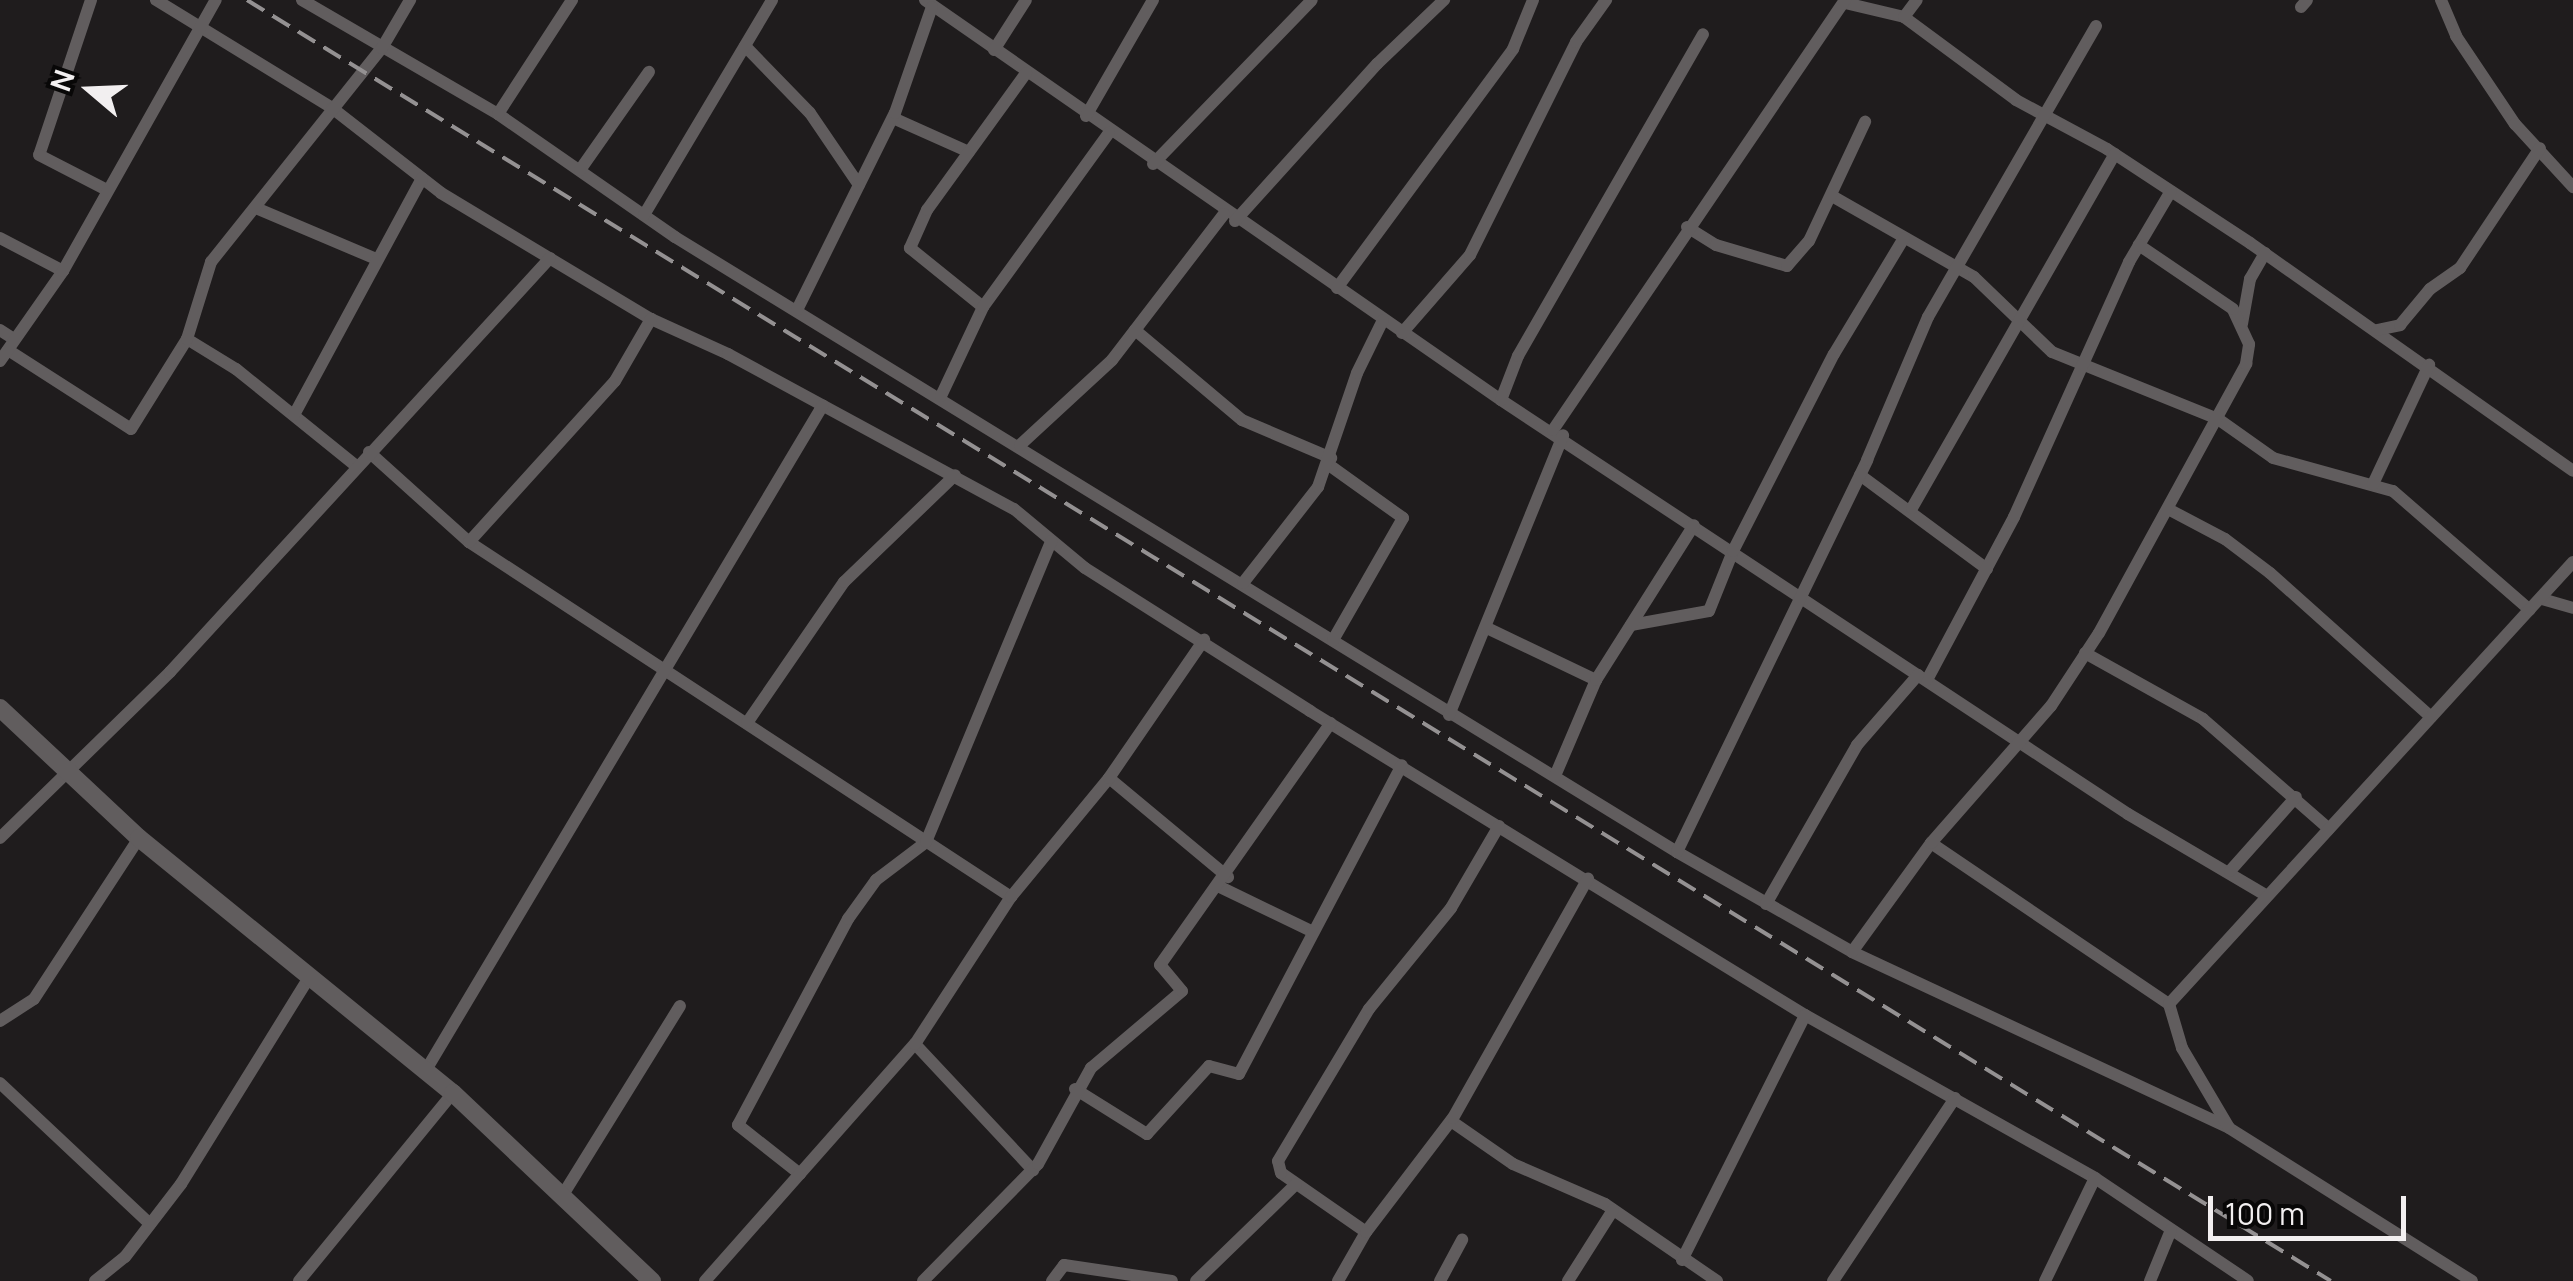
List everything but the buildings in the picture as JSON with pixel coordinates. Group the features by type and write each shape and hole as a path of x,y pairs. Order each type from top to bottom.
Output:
{"street":[{"path":"91,0 39,155 106,189"},
{"path":"156,0 332,108 422,178 651,319 1014,508 1051,541 1330,724 1588,878 1804,1015 2096,1178 2247,1281"},
{"path":"7,350 63,271 216,0"},
{"path":"302,0 498,114 644,215 1020,445 1449,715 1677,852 1852,952 2230,1128 2472,1281"},
{"path":"0,330 7,350 124,430 137,423 187,339 204,275 382,48 410,0"},
{"path":"498,114 572,0"},
{"path":"644,215 772,0"},
{"path":"994,50 1026,0"},
{"path":"1086,116 1153,0"},
{"path":"1153,164 1312,0"},
{"path":"1020,445 1112,360 1230,217 1376,64 1444,0"},
{"path":"1337,288 1512,49 1533,0"},
{"path":"1402,334 1476,245 1576,42 1606,0"},
{"path":"1904,17 1917,0"},
{"path":"2441,0 2456,36 2573,187"},
{"path":"1449,715 1488,628 1558,433 1687,227 1845,2 1904,17 2042,114 2115,154 2406,349 2573,470"},
{"path":"797,310 893,118 928,3 1153,164 1500,400 1558,433 1797,596 2024,740 2128,814 2230,870 2267,896"},
{"path":"1677,852 1797,596 1860,476 1928,317 2096,26"},
{"path":"1500,400 1518,356 1703,34"},
{"path":"745,46 810,113 859,185"},
{"path":"580,170 649,72"},
{"path":"983,307 910,248 927,210 1026,73"},
{"path":"893,118 969,152"},
{"path":"1687,227 1716,245 1787,266 1809,241 1865,122"},
{"path":"941,396 983,307 1109,133"},
{"path":"2376,330 2400,325 2430,289 2460,268 2540,148"},
{"path":"1912,508 2016,316 2115,154"},
{"path":"294,415 422,178"},
{"path":"1766,904 1856,745 1922,678 1987,569 2139,245 2171,192"},
{"path":"1832,196 1957,267 2016,316 2042,346 2083,368 2218,419 2273,458 2373,484 2406,500 2530,610"},
{"path":"256,208 376,259"},
{"path":"0,238 63,271"},
{"path":"1631,626 1709,611 1732,552 1834,354 1904,238"},
{"path":"1852,952 1931,843 2024,740 2086,653 2246,364 2250,344 2242,324 2216,294 2139,245"},
{"path":"2242,324 2250,279 2265,254"},
{"path":"0,838 70,776 550,258"},
{"path":"470,542 615,380 651,319"},
{"path":"1242,583 1330,461 1357,373 1384,320"},
{"path":"2400,325 2406,349"},
{"path":"1135,330 1242,420 1330,461 1403,518 1333,640"},
{"path":"187,339 294,415 356,466"},
{"path":"2373,484 2429,365"},
{"path":"426,1070 822,405"},
{"path":"369,452 470,542 1011,897"},
{"path":"747,722 844,582 955,475"},
{"path":"1860,476 1912,508 1987,569"},
{"path":"2168,509 2225,539 2270,573 2431,717"},
{"path":"1555,776 1596,680 1694,525"},
{"path":"800,1174 738,1125 848,919 876,880 926,842 1051,541"},
{"path":"2169,1004 2573,562"},
{"path":"2542,599 2573,608"},
{"path":"1488,628 1596,680"},
{"path":"705,1281 915,1044 1011,897 1109,778 1204,640"},
{"path":"2086,653 2203,719 2329,829"},
{"path":"0,708 139,838 453,1093 652,1281"},
{"path":"924,1281 1033,1170 1075,1089 1182,991 1160,965 1224,882 1330,724"},
{"path":"1075,1089 1147,1134 1209,1066 1239,1074 1402,765"},
{"path":"1109,778 1224,882 1312,931"},
{"path":"2230,870 2296,797"},
{"path":"1366,1232 1281,1173 1278,1160 1369,1009 1450,908 1499,826"},
{"path":"0,1021 34,998 139,838"},
{"path":"1931,843 2169,1004 2182,1048 2230,1128"},
{"path":"1338,1281 1366,1232 1451,1121 1588,878"},
{"path":"96,1281 150,1224 310,976"},
{"path":"564,1194 680,1006"},
{"path":"1682,1260 1804,1015"},
{"path":"915,1044 1033,1170"},
{"path":"0,1083 150,1224"},
{"path":"299,1281 453,1093"},
{"path":"1833,1281 1955,1098"},
{"path":"1451,1121 1513,1164 1613,1210 1716,1281"},
{"path":"2045,1281 2096,1178"},
{"path":"1196,1281 1296,1184"},
{"path":"1568,1281 1613,1210"},
{"path":"2150,1281 2171,1230"},
{"path":"1440,1281 1462,1240"},
{"path":"1052,1281 1064,1266 1172,1281"}],"railway":[{"path":"247,0 2331,1281"}]}
